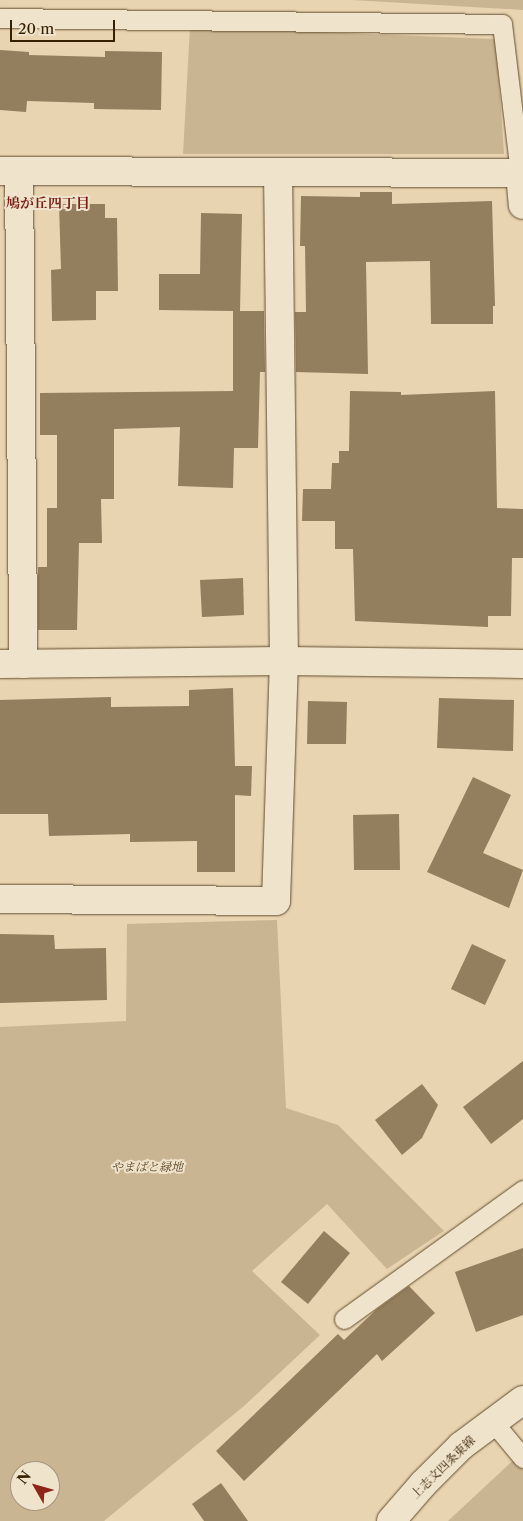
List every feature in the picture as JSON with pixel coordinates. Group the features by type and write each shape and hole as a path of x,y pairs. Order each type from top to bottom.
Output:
{"street":[{"path":"523,205 520,173 9,171 11,664 284,661 523,664"},
{"path":"0,899 276,901 284,661 278,172"},
{"name":"上志文四条東線","path":"391,1521 423,1484 461,1446 523,1400"}],"lane":[{"path":"0,18 502,24 520,173"},
{"path":"344,1319 523,1190"},
{"path":"493,1422 523,1458"}],"green space":[{"path":"352,0 523,0 523,10"},
{"path":"190,27 496,39 504,154 183,154"},
{"name":"やまばと緑地","path":"277,920 286,1108 338,1125 444,1231 387,1269 327,1204 252,1271 320,1335 244,1406 104,1521 0,1521 0,1027 126,1021 127,924"},
{"path":"523,1451 523,1521 448,1521"}],"building":[{"path":"0,50 29,52 29,55 105,57 105,51 162,52 161,110 94,109 94,103 27,101 26,112 0,110"},
{"path":"360,192 392,192 392,204 492,201 495,306 493,306 493,324 431,324 430,261 366,262 368,374 296,372 295,312 306,312 305,246 300,246 301,196 360,197"},
{"path":"59,204 105,204 105,218 117,218 118,291 96,291 96,320 52,321 51,270 61,269"},
{"path":"201,213 242,214 240,311 264,311 265,372 260,372 258,448 234,448 233,488 178,486 180,427 114,429 114,499 101,499 102,543 79,543 77,630 38,630 38,567 47,567 47,508 57,508 57,435 40,435 40,393 233,391 233,311 159,310 159,274 200,274"},
{"path":"350,391 401,392 401,395 495,391 497,508 523,509 523,558 512,558 511,616 488,616 488,627 355,621 353,549 335,549 335,521 302,521 303,489 331,489 332,463 339,463 339,451 349,451"},
{"path":"243,578 244,615 202,617 200,580"},
{"path":"233,688 235,766 252,766 251,796 235,795 235,872 197,872 197,841 130,842 130,834 49,836 48,814 0,814 0,700 111,697 111,707 189,706 189,690"},
{"path":"439,698 514,700 513,751 437,748"},
{"path":"308,701 347,702 346,744 307,744"},
{"path":"473,777 511,795 483,853 523,870 509,908 427,872"},
{"path":"399,814 400,870 354,870 353,815"},
{"path":"0,934 54,935 55,949 106,948 107,1000 0,1003"},
{"path":"472,944 506,960 485,1005 451,989"},
{"path":"523,1061 523,1119 491,1144 463,1107"},
{"path":"422,1084 438,1105 422,1138 402,1155 375,1120"},
{"path":"324,1231 350,1253 308,1304 281,1282"},
{"path":"523,1248 523,1315 476,1332 455,1272"},
{"path":"409,1286 435,1313 382,1361 377,1354 244,1481 216,1451 338,1334 344,1340 377,1309"},
{"path":"221,1483 248,1521 204,1521 192,1504"}],"district":[{"name":"鳩が丘四丁目","path":"48,203"}]}
